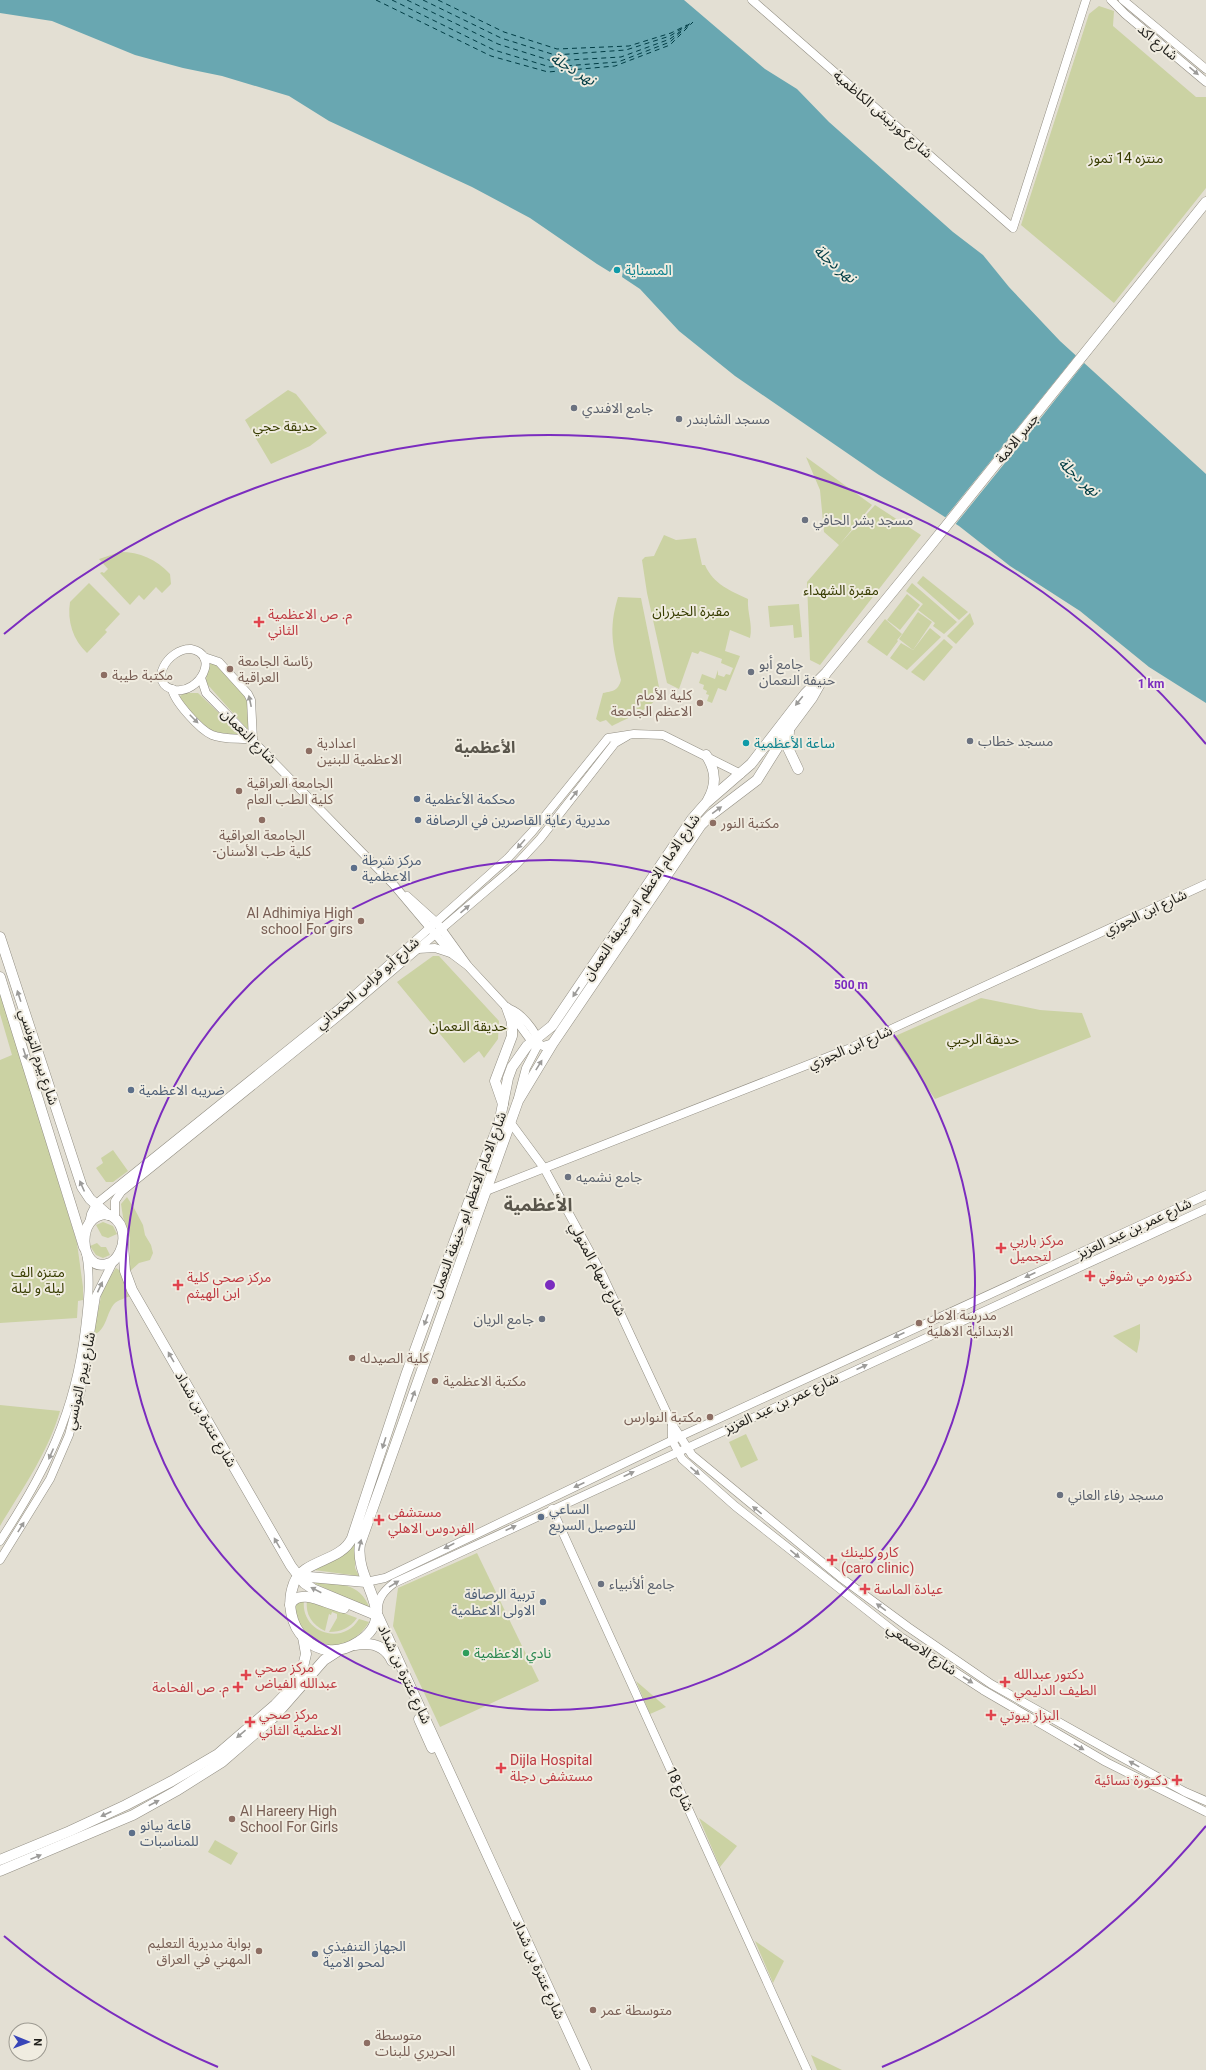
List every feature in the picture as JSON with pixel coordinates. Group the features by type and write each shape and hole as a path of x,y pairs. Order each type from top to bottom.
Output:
{"main road":[{"name":"جسر الائمة","path":"826,673 1206,202"},
{"name":"شارع الامام الاعظم ابو حنيفة النعمان","path":"378,1616 359,1556 360,1544 518,1101 553,1043 701,825 711,815 751,785 763,773 789,729 812,698 826,673"},
{"name":"شارع الامام الاعظم ابو حنيفة النعمان","path":"298,1576 338,1553 350,1544 406,1375 476,1182 499,1124 504,1106 508,1078 512,1068 518,1058 552,1026 692,819 706,803 751,764 805,694 826,673"},
{"path":"789,729 788,748 798,768"},
{"path":"706,755 712,765 715,775 714,786 706,803"},
{"path":"751,764 763,773"},
{"path":"741,774 751,785"},
{"name":"شارع بيرم التونسي","path":"0,937 78,1178 86,1194 111,1216"},
{"name":"شارع بيرم التونسي","path":"0,977 85,1249"},
{"path":"504,1106 495,1081 496,1074 512,1036 512,1022 507,1008"},
{"path":"98,1216 111,1216 122,1230 123,1245 114,1260 106,1264 98,1264 90,1260 85,1249 85,1234 89,1223 98,1216"},
{"name":"شارع عنترة بن شداد","path":"123,1245 126,1271 132,1290 290,1566 298,1576 313,1589 359,1610 378,1616 586,2070"},
{"path":"345,1648 322,1649 313,1645 303,1637 293,1622 290,1605 293,1588 298,1576 366,1582"},
{"path":"290,1605 293,1600 305,1596 327,1604 359,1610"},
{"path":"0,1871 133,1815 176,1791 222,1762 274,1717 324,1660 366,1636 372,1630 378,1616"},
{"path":"0,1860 70,1831 126,1805 172,1781 218,1754 275,1705 296,1682 302,1671 306,1654 303,1637"},
{"name":"شارع عنترة بن شداد","path":"345,1648 364,1644 375,1645 385,1649 389,1655 578,2070"}],"street":[{"name":"شارع كورنيش الكاظمية","path":"752,0 1013,228 1087,1"},
{"name":"شارع اكد","path":"1111,0 1125,14 1206,82"},
{"name":"شارع اكد","path":"1123,0 1206,69"},
{"path":"188,648 199,651 204,657 206,668 201,678 190,687 182,690 172,689 164,683 162,676 164,665 170,656 178,651 188,648"},
{"path":"172,689 175,699 179,705 209,733 217,736 253,740 251,700 248,694 219,662 204,657"},
{"name":"شارع النعمان","path":"201,678 206,693"},
{"name":"شارع النعمان","path":"190,687 206,693 253,740 436,929 507,1008 519,1015 536,1042"},
{"name":"شارع أبو فراس الحمداني","path":"96,1204 514,867 540,839 615,743 634,734"},
{"name":"شارع أبو فراس الحمداني","path":"111,1216 121,1192 275,1069 417,949 532,832 608,738 634,734 663,735 706,755 741,774"},
{"path":"532,832 540,839"},
{"name":"شارع ابن الجوزي","path":"486,1191 848,1049 1206,884"},
{"name":"شارع النعمان","path":"436,929 452,954 468,966"},
{"path":"417,949 435,948 452,954"},
{"path":"518,1101 526,1068 536,1042 546,1046 553,1043"},
{"name":"شارع سهام المتولي","path":"510,1122 544,1168 618,1304 672,1424 681,1436"},
{"name":"شارع عمر بن عبد العزيز","path":"366,1582 385,1578 672,1440 1206,1195"},
{"path":"89,1223 91,1214 96,1204"},
{"name":"شارع عمر بن عبد العزيز","path":"378,1616 379,1599 386,1588 394,1583 686,1447 1206,1209"},
{"name":"شارع بيرم التونسي","path":"0,1541 44,1469 68,1409 77,1377 87,1311 89,1286 85,1249"},
{"name":"شارع بيرم التونسي","path":"0,1560 50,1478 69,1435 81,1390 96,1296 114,1260"},
{"name":"شارع سهام المتولي","path":"672,1424 672,1440"},
{"name":"شارع الاصمعي","path":"681,1436 692,1455 745,1501 840,1577 914,1632 991,1684 1185,1792 1206,1801"},
{"name":"شارع الاصمعي","path":"672,1440 682,1459 735,1506 901,1637 983,1690 1106,1762 1206,1812"},
{"name":"شارع 18","path":"552,1509 807,2070"}],"green space":[{"name":"منتزه 14 تموز","path":"1099,6 1114,11 1113,26 1196,97 1206,97 1206,188 1114,303 1021,225 1089,14"},
{"name":"حديقة حجي","path":"288,390 296,394 327,433 310,446 271,464 245,420"},
{"name":"مقبرة الشهداء","path":"806,457 872,505 840,544 875,505 921,535 820,665 810,660 807,582 839,545 824,532 820,490"},
{"name":"مقبرة الخيزران","path":"664,535 676,540 696,538 702,565 705,565 708,572 723,586 748,599 751,628 750,638 730,630 725,651 740,656 726,691 718,688 712,703 707,701 709,695 706,694 707,691 703,689 704,685 699,683 702,674 715,679 718,670 718,675 724,677 726,674 730,675 733,668 721,663 722,659 700,651 698,654 692,652 679,689 667,683 647,593 642,560 645,557 654,556"},
{"path":"120,552 134,553 153,560 170,574 171,584 162,593 156,587 144,600 139,595 130,605 100,573 104,573 108,569 99,559"},
{"path":"923,576 968,612 959,620 917,583"},
{"path":"89,583 120,614 105,630 107,632 87,653 78,642 72,630 69,609 70,602"},
{"path":"912,583 957,622 944,634 933,626 935,623 918,610 923,604 906,591"},
{"path":"907,594 920,605 900,630 887,620"},
{"name":"مقبرة الخيزران","path":"618,597 641,598 660,692 657,698 646,708 612,726 606,720 600,722 596,719 603,693 615,690 621,680 614,648 612,629"},
{"name":"مقبرة الخيزران","path":"799,604 802,637 794,638 793,625 770,627 768,606"},
{"path":"918,612 932,622 913,650 899,639"},
{"path":"970,613 974,624 956,644 947,636"},
{"path":"885,619 902,634 887,656 867,642"},
{"path":"930,628 941,637 907,670 890,658 901,643 913,650"},
{"path":"944,639 953,647 924,681 911,672"},
{"path":"213,661 248,698 248,730 208,685 206,680 208,662"},
{"path":"184,693 198,693 242,735 211,732 184,705 179,697"},
{"name":"حديقة النعمان","path":"433,956 439,956 499,1021 498,1039 484,1058 479,1051 464,1063 397,982"},
{"name":"متنزه الف ليلة و ليلة","path":"0,992 77,1243 83,1287 83,1300 78,1301 77,1318 0,1323 0,1060 12,1055 0,1014"},
{"name":"حديقة الرحبي","path":"981,998 1040,1010 1082,1013 1091,1037 935,1099 893,1037"},
{"path":"113,1150 128,1171 113,1182 106,1182 96,1168 103,1163 101,1158"},
{"path":"127,1197 143,1225 145,1235 151,1245 153,1253 150,1260 139,1263 129,1272 130,1238 123,1217 121,1204"},
{"path":"103,1222 113,1226 117,1234 108,1238 102,1236 96,1225"},
{"path":"97,1243 101,1247 106,1247 110,1255 103,1258 96,1255 90,1246"},
{"path":"116,1268 122,1272 130,1296 115,1303 101,1330 93,1335 103,1287"},
{"path":"1140,1324 1140,1338 1137,1353 1113,1336"},
{"path":"0,1405 60,1411 42,1456 0,1526"},
{"path":"746,1434 758,1460 741,1468 729,1442"},
{"path":"355,1544 355,1568 359,1576 314,1570 317,1567 340,1558"},
{"name":"نادي الاعظمية","path":"477,1553 539,1681 440,1727 393,1626 398,1588"},
{"path":"312,1582 339,1584 354,1589 366,1600 370,1609"},
{"path":"295,1600 304,1600 305,1611 309,1620 315,1627 324,1632 333,1634 343,1632 352,1628 359,1619 369,1622 352,1640 330,1646 320,1644 310,1639 301,1631 294,1619 293,1612"},
{"path":"307,1600 357,1618 345,1629 329,1632 337,1618 337,1614 332,1612 331,1615 329,1614 325,1631 316,1626 310,1618 307,1610"},
{"path":"636,1681 666,1707 650,1714"},
{"path":"699,1818 737,1846 720,1867"},
{"path":"215,1840 238,1853 231,1865 208,1852"},
{"path":"755,1941 784,1961 773,1983"},
{"path":"811,2055 842,2070 817,2070"}],"water":[{"name":"نهر دجلة","path":"0,0 684,0 765,69 797,89 829,122 953,232 983,255 1009,287 1060,341 1206,474 1206,703 1149,667 1080,611 1010,566 959,526 879,475 735,376 679,331 640,289 622,277 623,271 621,265 615,265 610,272 530,218 472,187 329,121 289,96 222,76 183,68 135,55 52,21 0,13"}],"pier":[{"path":"1077,354 1085,362 1025,438 954,526 944,519"}],"ferry route":[{"path":"376,0 491,56 548,72 615,66 670,45 693,22"},
{"path":"392,0 494,50 550,67 618,62 670,42 683,30"},
{"path":"407,0 498,44 552,61 621,57 670,39 689,25"},
{"path":"423,0 501,38 555,55 626,50 670,36 691,23"},
{"path":"438,0 504,32 557,49 629,46 671,33 687,25"}],"place":[{"name":"المسناية","path":"617,270"},
{"name":"جامع الافندي","path":"574,408"},
{"name":"مسجد الشابندر","path":"679,419"},
{"name":"مسجد بشر الحافي","path":"805,520"},
{"name":"م. ص الاعظمية الثاني","path":"259,622"},
{"name":"رئاسة الجامعة العراقية","path":"230,669"},
{"name":"جامع أبو حنيفة النعمان","path":"751,672"},
{"name":"مكتبة طيبة","path":"104,675"},
{"name":"كلية الأمام الاعظم الجامعة","path":"700,703"},
{"name":"مسجد خطاب","path":"970,741"},
{"name":"ساعة الأعظمية","path":"746,743"},
{"name":"اعدادية الاعظمية للبنين","path":"309,751"},
{"name":"الجامعة العراقية كلية الطب العام","path":"239,791"},
{"name":"محكمة الأعظمية","path":"417,799"},
{"name":"الجامعة العراقية -كلية طب الأسنان","path":"262,820"},
{"name":"مديرية رعاية القاصرين في الرصافة","path":"418,820"},
{"name":"مكتبة النور","path":"713,823"},
{"name":"مركز شرطة الاعظمية","path":"354,868"},
{"name":"Al Adhimiya High school For girs","path":"361,921"},
{"name":"ضريبه الاعظمية","path":"131,1090"},
{"name":"جامع نشميه","path":"568,1177"},
{"name":"مركز باربي لتجميل","path":"1001,1248"},
{"name":"دكتوره مي شوقي","path":"1090,1276"},
{"name":"مركز صحي كلية ابن الهيثم","path":"178,1285"},
{"name":"جامع الريان","path":"542,1319"},
{"name":"مدرسة الامل الابتدائية الاهلية","path":"919,1323"},
{"name":"كلية الصيدله","path":"352,1358"},
{"name":"مكتبة الاعظمية","path":"435,1381"},
{"name":"مكتبة النوارس","path":"710,1417"},
{"name":"مسجد رفاء العاني","path":"1060,1495"},
{"name":"الساعي للتوصيل السريع","path":"541,1517"},
{"name":"مستشفى الفردوس الاهلي","path":"379,1520"},
{"name":"كارو كلينك (caro clinic)","path":"832,1560"},
{"name":"جامع ألأنبياء","path":"601,1584"},
{"name":"عيادة الماسة","path":"865,1589"},
{"name":"تربية الرصافة الاولى الاعظمية","path":"543,1602"},
{"name":"نادي الاعظمية","path":"466,1653"},
{"name":"مركز صحي عبدالله الفياض","path":"246,1675"},
{"name":"دكتور عبدالله الطيف الدليمي","path":"1005,1682"},
{"name":"م. ص الفحامة","path":"238,1687"},
{"name":"البزاز بيوتي","path":"991,1715"},
{"name":"مركز صحي الاعظمية الثاني","path":"250,1722"},
{"name":"Dijla Hospital مستشفى دجلة","path":"501,1768"},
{"name":"دكتورة نسائية","path":"1177,1780"},
{"name":"Al Hareery High School For Girls","path":"232,1819"},
{"name":"قاعة بيانو للمناسبات","path":"132,1833"},
{"name":"بوابة مديرية التعليم المهني في العراق","path":"259,1951"},
{"name":"الجهاز التنفيذي لمحو الامية","path":"315,1954"},
{"name":"متوسطة عمر","path":"593,2010"},
{"name":"متوسطة الحريري للبنات","path":"367,2043"}],"district":[{"name":"الأعظمية","path":"485,747"},
{"name":"الأعظمية","path":"538,1204"}]}
